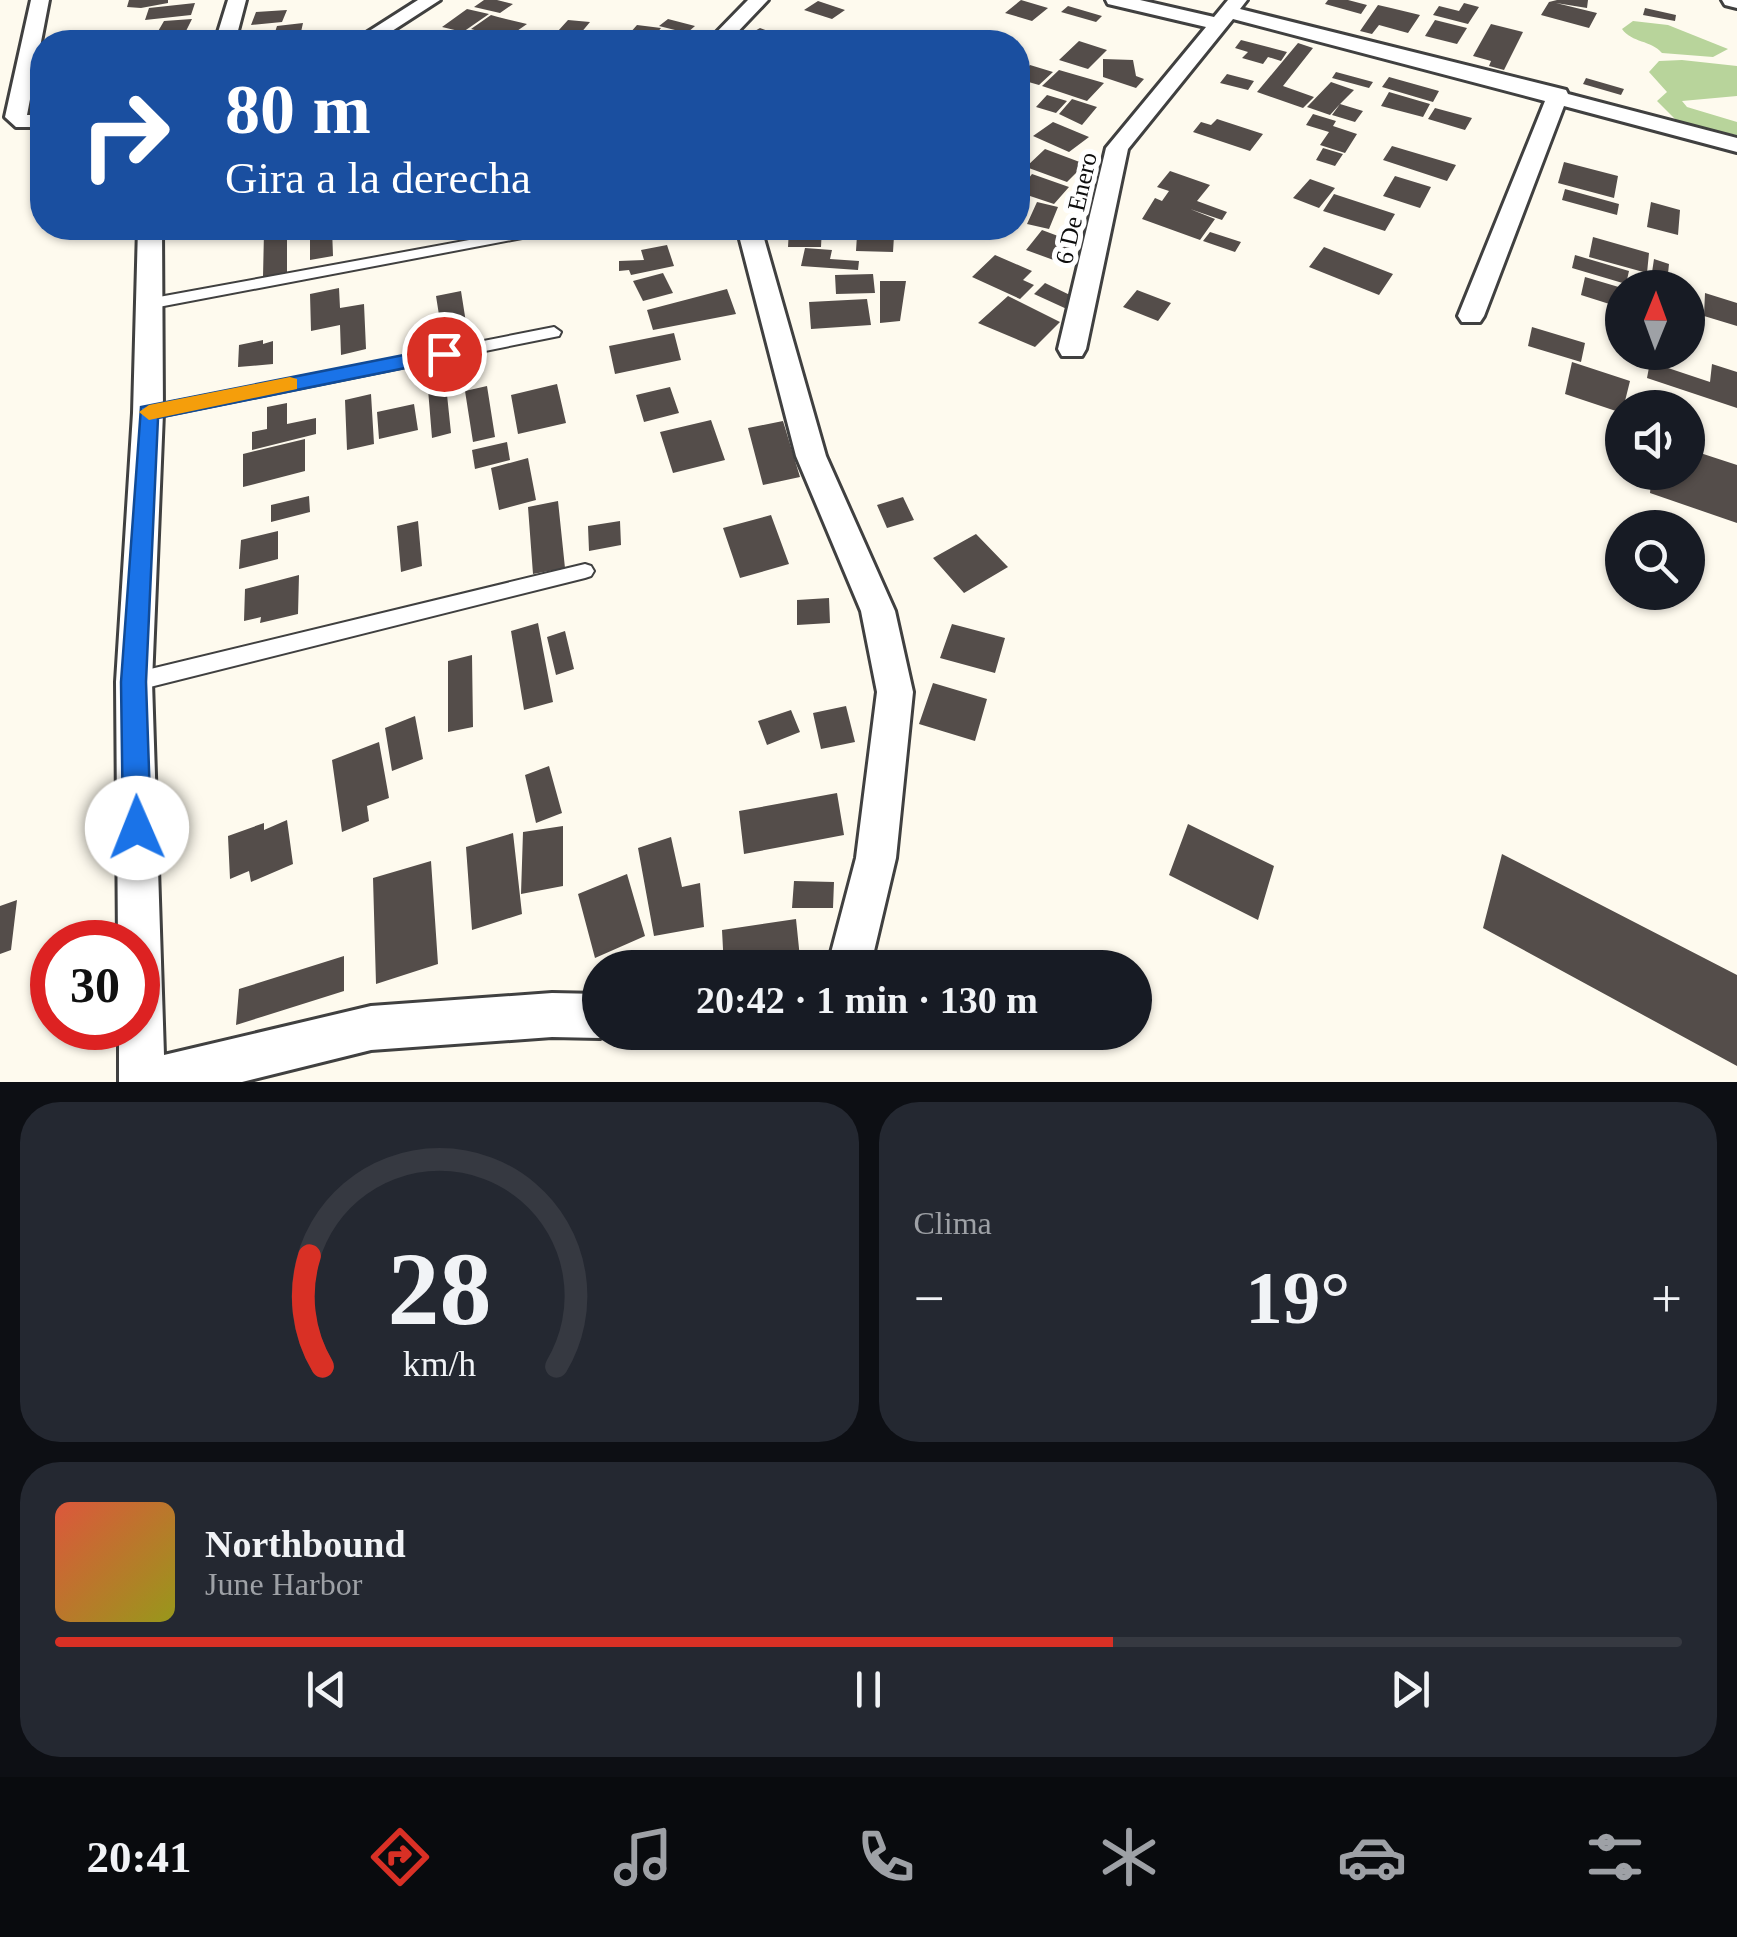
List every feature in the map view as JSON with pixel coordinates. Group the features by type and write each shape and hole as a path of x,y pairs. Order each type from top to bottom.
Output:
{"street":[{"path":"34,30 40,0"},
{"path":"228,30 237,0"},
{"path":"382,30 431,0"},
{"path":"729,30 759,0"},
{"path":"1115,0 1228,12 1558,95 1737,145"},
{"name":"6 De Enero","path":"1072,349 1117,148 1228,12"},
{"path":"30,49 16,117 30,121"},
{"path":"1471,316 1558,95"},
{"path":"150,240 148,412 134,682 145,1082 371,1028 582,1016"},
{"path":"752,240 811,456 878,611 896,692 876,858 853,950"}],"lane":[{"path":"148,304 495,240"},
{"path":"148,412 554,332"},
{"path":"134,682 584,570"}],"green space":[{"path":"1633,21 1668,25 1728,49 1713,57 1662,53 1622,29"},
{"path":"1659,61 1737,66 1737,96 1682,101 1687,107 1737,122 1737,135 1680,124 1657,101 1667,92 1649,72"}],"building":[{"path":"129,0 168,0 168,3 127,7"},
{"path":"484,0 513,4 500,13 474,7"},
{"path":"1021,0 1048,8 1032,21 1005,13"},
{"path":"1328,0 1367,5 1361,14 1325,4"},
{"path":"1588,0 1587,8 1556,3 1597,13 1589,28 1541,15 1549,2"},
{"path":"818,1 845,10 832,19 804,10"},
{"path":"195,3 191,15 145,20 149,8"},
{"path":"1464,3 1479,7 1468,24 1433,15 1439,6 1459,11"},
{"path":"1378,5 1420,15 1408,33 1379,25 1372,34 1360,31"},
{"path":"1068,6 1102,16 1096,22 1061,12"},
{"path":"1645,8 1676,15 1675,21 1643,15"},
{"path":"467,9 489,14 466,30 442,27"},
{"path":"287,10 282,22 251,25 256,12"},
{"path":"491,15 527,24 518,30 471,29"},
{"path":"192,19 186,30 159,30 164,21"},
{"path":"668,19 695,26 690,30 675,30 659,26"},
{"path":"568,20 590,22 583,30 559,30"},
{"path":"1435,20 1467,28 1457,44 1425,36"},
{"path":"303,23 301,30 276,30 277,26"},
{"path":"1491,24 1523,32 1504,70 1473,56"},
{"path":"637,25 661,28 659,30 633,30"},
{"path":"1241,40 1287,52 1281,61 1268,57 1263,64 1242,58 1248,52 1235,48"},
{"path":"1079,41 1107,50 1088,69 1059,60"},
{"path":"1298,43 1313,48 1283,86 1314,97 1303,108 1257,92"},
{"path":"1103,59 1133,60 1136,76 1144,79 1136,88 1103,77"},
{"path":"1030,65 1053,72 1039,85 1030,82"},
{"path":"1059,70 1104,83 1087,101 1042,86"},
{"path":"1336,72 1373,82 1369,88 1332,78"},
{"path":"1227,74 1254,81 1248,90 1220,83"},
{"path":"1389,77 1439,91 1433,102 1382,87"},
{"path":"1586,78 1624,89 1621,95 1583,84"},
{"path":"1331,82 1354,90 1330,115 1307,107"},
{"path":"1389,92 1430,104 1423,117 1381,106"},
{"path":"1047,95 1067,101 1056,113 1036,107"},
{"path":"1072,99 1097,107 1082,125 1059,114"},
{"path":"1340,104 1363,111 1355,122 1332,115"},
{"path":"1435,108 1472,118 1465,130 1428,119"},
{"path":"1313,114 1336,121 1333,126 1357,134 1345,153 1320,145 1329,132 1306,125"},
{"path":"1217,119 1263,134 1250,151 1193,132 1201,122 1211,125"},
{"path":"1053,122 1089,137 1069,152 1033,136"},
{"path":"1392,146 1456,165 1447,181 1383,160"},
{"path":"1323,148 1343,154 1335,166 1316,160"},
{"path":"1045,149 1085,164 1067,182 1030,168 1030,163"},
{"path":"1564,162 1618,176 1614,198 1558,183"},
{"path":"1170,171 1210,185 1197,201 1227,212 1222,220 1190,209 1215,219 1200,240 1142,219 1155,198 1162,201 1169,191 1157,187"},
{"path":"1032,174 1069,187 1054,204 1030,196"},
{"path":"1395,176 1431,187 1420,208 1383,196"},
{"path":"1310,179 1335,188 1319,208 1293,198"},
{"path":"1565,189 1619,204 1617,215 1562,200"},
{"path":"1334,194 1395,214 1385,231 1323,211"},
{"path":"1037,202 1058,207 1049,229 1030,225"},
{"path":"1651,202 1680,210 1678,235 1647,227"},
{"path":"1042,230 1074,242 1059,262 1026,250"},
{"path":"1210,232 1241,242 1235,252 1203,241"},
{"path":"1593,237 1649,253 1647,270 1589,257"},
{"path":"264,240 287,240 287,272 263,277"},
{"path":"310,240 332,240 333,256 310,260"},
{"path":"788,240 821,240 821,247 788,247"},
{"path":"857,240 894,240 893,252 856,251"},
{"path":"667,245 674,266 631,275 629,270 619,271 619,261 644,260 641,250"},
{"path":"1324,247 1393,274 1379,295 1309,267"},
{"path":"805,248 832,250 830,259 859,261 858,270 801,266"},
{"path":"995,255 1032,271 1023,280 1034,285 1020,299 972,277"},
{"path":"1575,255 1626,270 1605,270 1605,278 1572,268"},
{"path":"1654,259 1669,264 1668,270 1652,270"},
{"path":"663,273 673,293 643,301 633,281"},
{"path":"873,274 875,293 836,294 835,275"},
{"path":"1585,277 1605,283 1605,303 1581,295"},
{"path":"880,281 906,281 900,321 880,323"},
{"path":"1045,283 1072,296 1069,310 1034,294"},
{"path":"339,288 340,308 364,304 366,349 341,355 340,325 311,331 310,294"},
{"path":"727,289 736,314 653,330 647,310"},
{"path":"1137,290 1171,303 1158,321 1123,307"},
{"path":"461,291 467,329 442,334 436,296"},
{"path":"1705,293 1737,303 1737,326 1705,316"},
{"path":"1008,296 1060,322 1035,347 978,323"},
{"path":"867,299 871,325 811,329 809,302"},
{"path":"1532,327 1585,343 1581,362 1528,346"},
{"path":"674,333 681,360 615,374 609,346"},
{"path":"263,340 263,344 273,341 273,364 238,367 239,345"},
{"path":"1572,362 1630,381 1628,390 1605,390 1605,407 1565,394"},
{"path":"1712,364 1737,372 1737,408 1705,397 1705,390 1683,390 1647,378 1648,370 1674,370 1710,382"},
{"path":"557,384 566,423 518,434 511,395"},
{"path":"446,385 451,433 432,438 428,389"},
{"path":"487,386 495,437 473,442 465,391"},
{"path":"670,387 679,413 644,422 636,395"},
{"path":"371,394 374,444 347,450 345,400"},
{"path":"287,403 287,424 316,418 316,434 252,450 252,432 267,429 267,407"},
{"path":"414,404 418,430 379,439 377,412"},
{"path":"711,420 725,460 673,473 660,432"},
{"path":"783,421 800,477 763,485 748,428"},
{"path":"305,439 305,471 243,487 243,454"},
{"path":"507,442 510,460 475,469 472,450"},
{"path":"1705,455 1737,465 1737,523 1705,510 1650,493 1705,490"},
{"path":"528,458 536,500 499,510 491,468"},
{"path":"309,496 310,512 271,522 271,505"},
{"path":"903,497 914,520 887,528 877,505"},
{"path":"558,501 565,568 533,574 528,507"},
{"path":"771,515 789,564 740,578 723,528"},
{"path":"418,521 422,566 401,572 397,526"},
{"path":"620,521 621,545 589,551 588,526"},
{"path":"278,531 278,559 239,569 241,540"},
{"path":"976,534 1008,567 964,593 933,558"},
{"path":"299,575 298,614 260,623 261,617 244,621 245,589"},
{"path":"829,598 830,623 797,625 797,600"},
{"path":"538,623 553,702 524,710 511,631"},
{"path":"952,624 1005,638 995,673 940,658"},
{"path":"565,631 574,669 556,675 547,637"},
{"path":"472,655 473,727 448,732 448,661"},
{"path":"933,683 987,699 975,741 919,724"},
{"path":"846,706 855,742 821,749 813,713"},
{"path":"791,710 800,732 767,745 758,721"},
{"path":"415,716 423,759 392,771 385,728"},
{"path":"379,742 389,798 367,806 369,821 342,832 332,760"},
{"path":"549,766 562,813 536,823 525,775"},
{"path":"837,793 844,835 744,854 739,811"},
{"path":"287,820 293,864 251,882 249,871 230,879 228,836 264,823 264,830"},
{"path":"1188,824 1274,866 1258,920 1169,875"},
{"path":"563,826 563,886 521,894 523,832"},
{"path":"513,833 522,914 472,930 466,847"},
{"path":"671,837 682,887 700,883 704,927 654,936 638,848"},
{"path":"1502,854 1737,975 1737,1066 1483,928"},
{"path":"431,861 438,964 376,984 373,878"},
{"path":"627,874 645,936 613,950 593,950 578,894"},
{"path":"794,881 834,882 833,908 792,908"},
{"path":"17,900 11,950 0,954 0,906"},
{"path":"796,919 799,950 723,950 722,930"},
{"path":"344,956 344,991 236,1025 239,989"}],"slow traffic":[{"path":"149,412 290,384"}],"route":[{"path":"137,828 134,682 148,412 444,354"}]}
